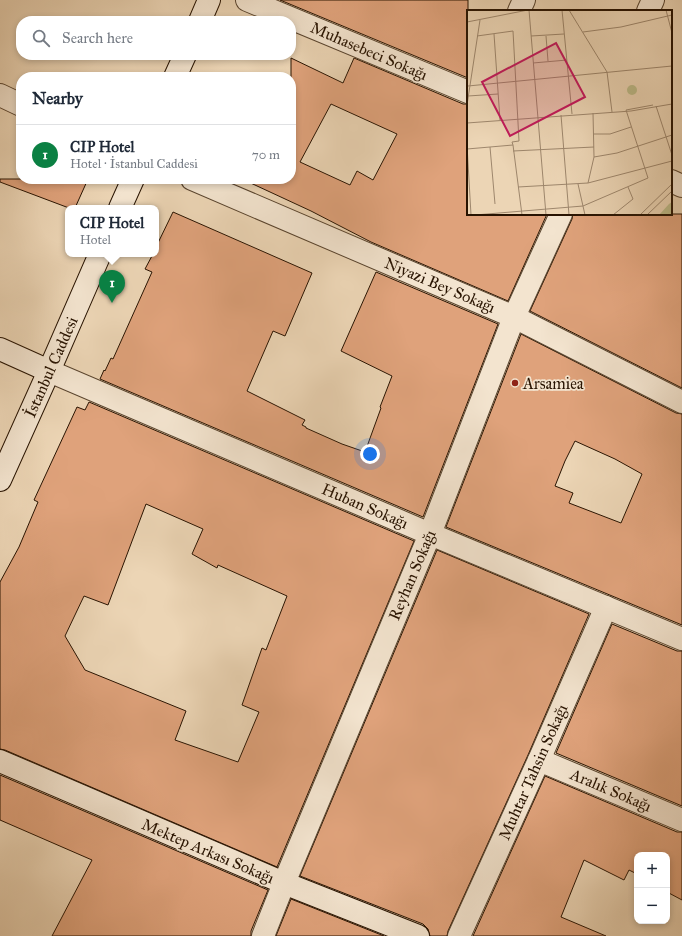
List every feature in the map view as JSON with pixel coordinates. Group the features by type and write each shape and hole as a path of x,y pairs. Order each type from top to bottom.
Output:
{"street":[{"path":"202,16 209,0"},
{"name":"Muhasebeci Sokağı","path":"247,0 285,16"},
{"path":"519,10 524,0"},
{"path":"648,10 653,0"},
{"name":"Muhasebeci Sokağı","path":"296,20 467,92"},
{"path":"177,72 183,60"},
{"path":"0,95 16,103"},
{"path":"672,181 682,186"},
{"path":"121,205 131,184"},
{"name":"Niyazi Bey Sokağı","path":"204,184 514,317 682,402"},
{"name":"Reyhan Sokağı","path":"263,936 430,534 514,317 561,215"},
{"name":"İstanbul Caddesi","path":"0,480 99,257"},
{"name":"Huban Sokağı","path":"0,349 430,534 682,639"},
{"name":"Muhtar Tahsin Sokağı","path":"459,936 539,760 606,607"},
{"name":"Aralık Sokağı","path":"539,760 682,820"},
{"name":"Mektep Arkası Sokağı","path":"0,761 284,883 418,936"}],"building":[{"path":"280,0 468,0 467,78"},
{"path":"354,58 463,104 467,104 467,215 547,215 508,301 371,242 311,211 253,184 296,184 296,72 291,72 291,60 295,60 343,83","holes":["331,104 397,134 373,180 357,171 350,185 300,162"]},
{"path":"0,179 16,179 16,184 86,184 76,205 65,205 65,206 0,182"},
{"path":"173,212 312,273 285,336 273,331 247,391 305,420 302,425 306,428 342,444 365,452 392,376 341,351 376,272 498,324 423,517 100,379 111,358 113,359 152,272 145,269 151,257 159,257 159,241"},
{"path":"682,214 682,388 530,311 573,215"},
{"path":"521,334 676,413 682,414 682,625 446,527","holes":["575,441 615,459 642,474 621,523 569,503 573,493 555,486"]},
{"path":"89,402 414,541 277,867 0,749 0,582 19,547 38,502 34,500 77,407 85,410","holes":["146,504 203,529 192,554 217,568 218,565 287,596 266,650 262,648 242,705 259,712 238,762 175,740 186,711 85,670 65,636 84,596 108,605"]},
{"path":"437,550 589,614 447,936 430,936 428,929 423,924 300,876"},
{"path":"612,624 677,651 682,651 682,806 556,753"},
{"path":"0,775 268,890 251,931 251,936 52,936 92,860 0,820"},
{"path":"545,776 677,832 682,832 682,900 670,894 670,852 634,852 634,872 629,870 624,880 584,860 561,917 606,936 473,936"},
{"path":"291,899 384,936 276,936"}],"place":[{"name":"CIP Hotel","path":"112,303"},
{"name":"Arsamiea","path":"515,383"}]}
